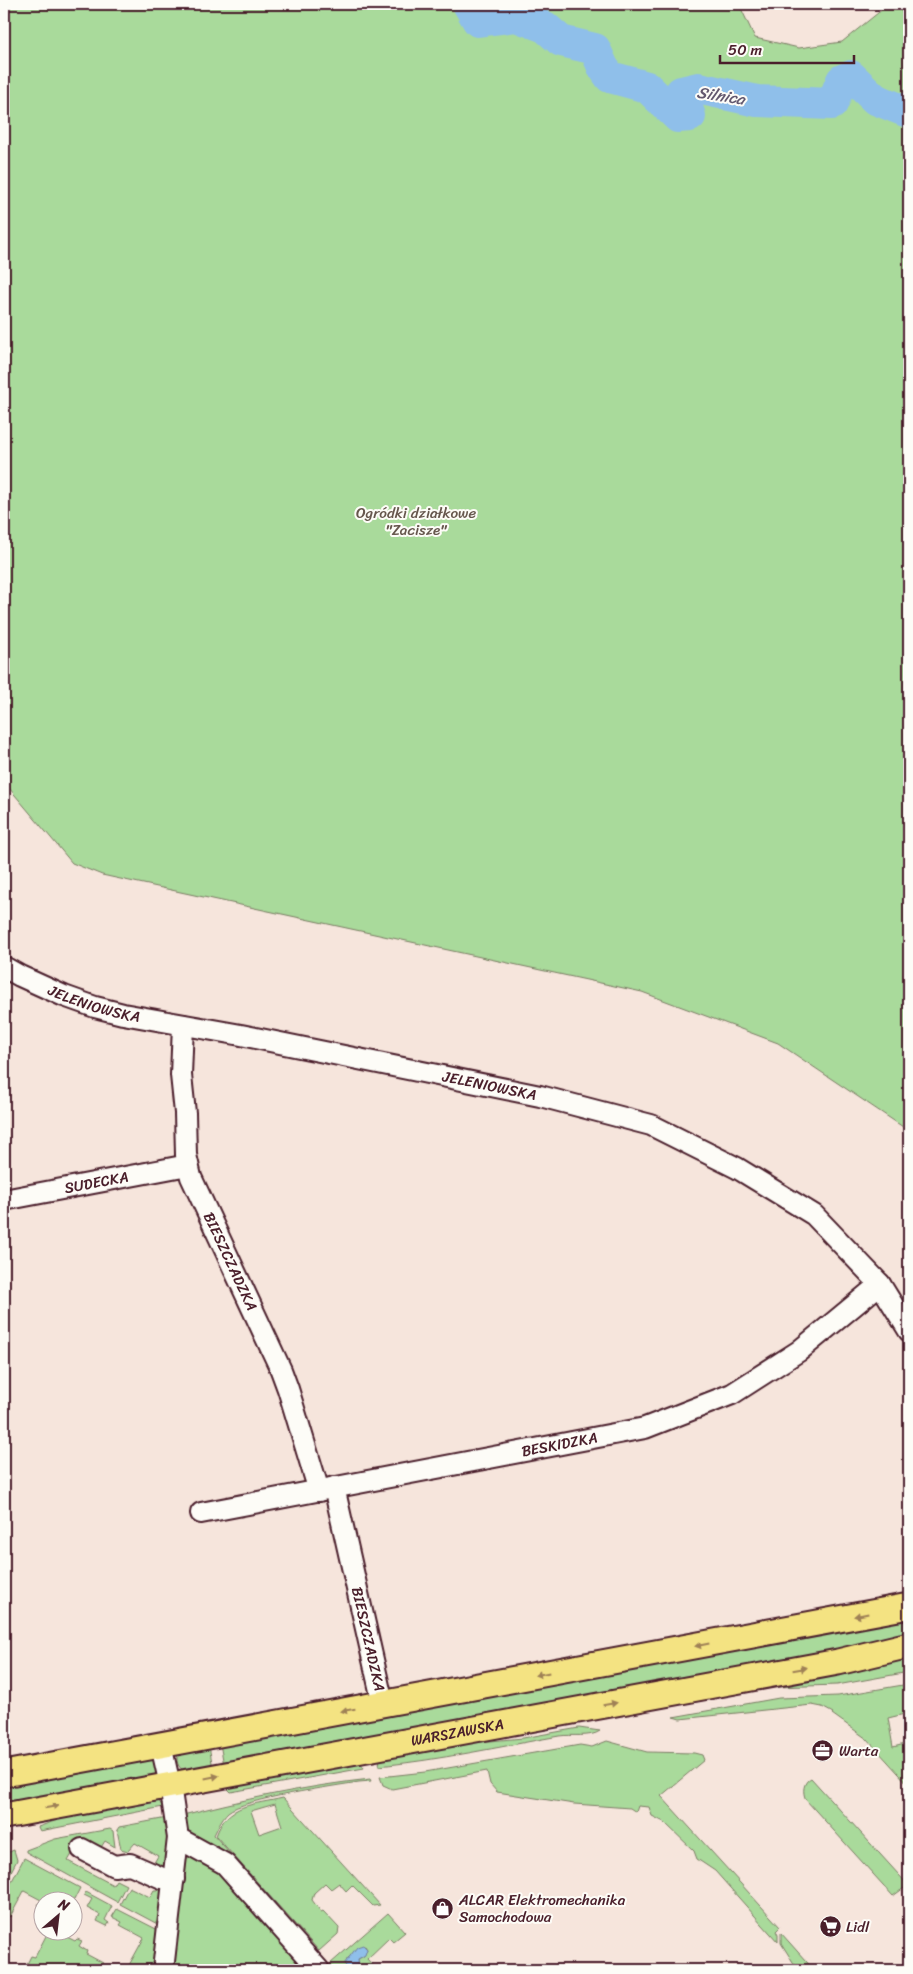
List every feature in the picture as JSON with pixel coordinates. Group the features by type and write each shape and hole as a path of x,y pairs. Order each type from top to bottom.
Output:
{"main road":[{"path":"4,1774 909,1606"},
{"name":"WARSZAWSKA","path":"4,1816 838,1662 909,1645"}],"street":[{"name":"JELENIOWSKA","path":"4,966 49,990 95,1007 540,1096 651,1125 737,1168 814,1215 880,1284 909,1331"},
{"name":"BIESZCZADZKA","path":"183,1025 181,1075 188,1165 196,1190 281,1370 327,1489 383,1704"},
{"name":"SUDECKA","path":"4,1200 188,1165"},
{"name":"BESKIDZKA","path":"201,1513 645,1428 732,1394 799,1351 880,1284"},
{"path":"161,1745 170,1785 178,1838 163,1970"},
{"path":"178,1838 225,1864 319,1970"},
{"path":"82,1849 114,1866 130,1864 162,1878 174,1879"}],"green space":[{"name":"Ogródki działkowe \"Zacisze\"","path":"4,4 739,4 755,38 799,48 842,42 889,4 899,4 909,32 909,1131 778,1043 642,992 102,875 72,863 4,782"},
{"path":"909,1617 909,1639 224,1765 220,1744"},
{"path":"909,1657 909,1672 837,1685 777,1687 671,1706 672,1704"},
{"path":"909,1684 909,1713 888,1718 893,1747 909,1743 909,1785 867,1739 822,1707 812,1705 680,1719 673,1717 779,1698 838,1696"},
{"path":"579,1728 600,1731 586,1735 559,1736 446,1757 379,1766 380,1756 436,1746 523,1738"},
{"path":"607,1741 647,1752 694,1753 702,1755 704,1760 661,1796 780,1927 776,1931 778,1942 715,1871 697,1859 694,1851 664,1822 652,1816 649,1807 638,1806 636,1812 630,1808 574,1804 497,1792 490,1784 487,1771 392,1789 383,1785 380,1777 425,1772 580,1745 592,1747"},
{"path":"209,1746 213,1768 190,1771 180,1768 177,1757 181,1752"},
{"path":"150,1757 155,1760 158,1771 153,1778 4,1806 4,1784"},
{"path":"359,1760 364,1768 231,1792 228,1789 227,1784"},
{"path":"811,1778 909,1886 909,1893 904,1888 893,1896 806,1800 804,1787"},
{"path":"370,1779 371,1781 251,1802 228,1812 214,1835 238,1862 223,1857 188,1834 179,1816 274,1794"},
{"path":"283,1798 380,1905 373,1906 352,1885 346,1891 339,1883 331,1889 325,1883 314,1893 312,1900 321,1912 323,1911 339,1928 338,1934 319,1951 216,1836 221,1825 234,1811 252,1804","holes":["275,1804 282,1826 259,1834 251,1811"]},
{"path":"158,1800 163,1807 40,1831 38,1827 79,1812"},
{"path":"167,1818 169,1825 168,1869 156,1867 155,1861 158,1856 135,1843 128,1851 121,1849 117,1830 119,1827"},
{"path":"110,1829 113,1831 115,1847 105,1841 98,1852 79,1842 68,1861 113,1885 116,1880 126,1885 117,1902 26,1852 26,1850 55,1839"},
{"path":"183,1847 219,1866 311,1970 168,1970"},
{"path":"14,1850 17,1860 4,1885 4,1854"},
{"path":"24,1858 80,1888 78,1892 32,1892 32,1895 24,1891 10,1917 7,1915 4,1920 4,1896"},
{"path":"129,1887 150,1897 154,1890 161,1890 163,1893 163,1927 120,1904"},
{"path":"86,1892 112,1906 105,1920 109,1923 107,1926 97,1921 100,1915 87,1908 92,1899 84,1895"},
{"path":"117,1909 162,1932 156,1970 122,1970 124,1966 128,1967 144,1938 120,1925 122,1922 112,1917"},
{"path":"388,1913 405,1932 393,1942 389,1938 367,1959 377,1970 359,1970 358,1959 364,1956 367,1949 365,1946 356,1950 347,1959 347,1968 350,1970 336,1970 330,1964"},
{"path":"781,1933 814,1970 798,1970 781,1943"},
{"path":"43,1942 81,1942 79,1946 87,1951 86,1954 103,1963 101,1967 108,1970 27,1970 25,1968 31,1956 35,1957"}],"water":[{"path":"363,1945 367,1949 365,1955 358,1959 359,1970 350,1970 344,1964 357,1947"}],"waterway":[{"name":"Silnica","path":"468,4 478,21 516,16 545,27 561,41 595,49 610,77 647,87 678,117 690,116 681,92 698,88 757,101 832,104 842,80 851,76 875,99 905,111 909,108"}],"place":[{"name":"Warta","path":"823,1751"},
{"name":"ALCAR Elektromechanika Samochodowa","path":"443,1909"},
{"name":"Lidl","path":"830,1927"}]}
